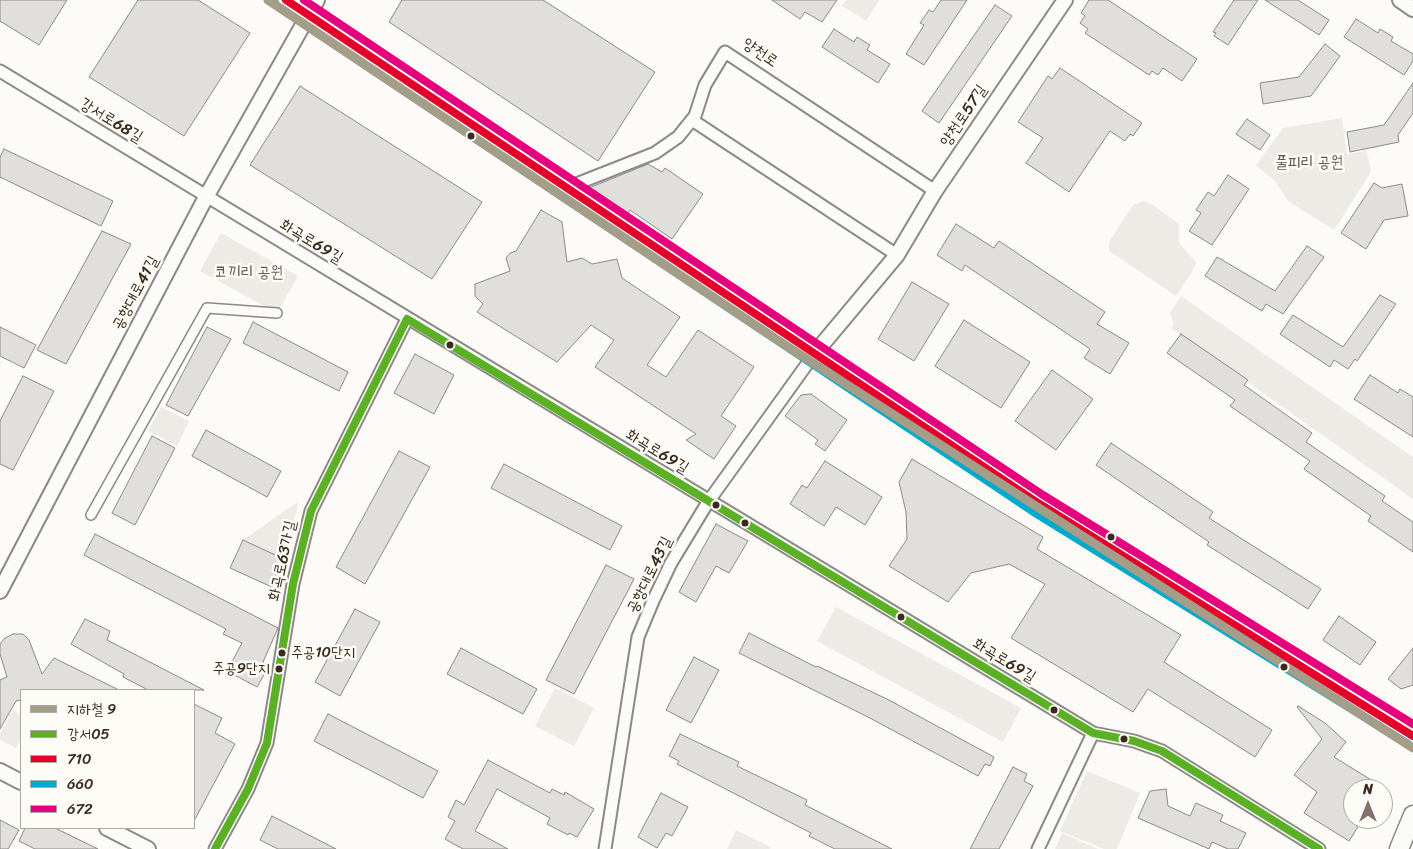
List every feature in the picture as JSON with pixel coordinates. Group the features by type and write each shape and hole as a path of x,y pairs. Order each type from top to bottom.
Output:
{"main road":[{"path":"286,0 1038,503 1413,736"},
{"path":"1398,849 1413,815"}],"street":[{"name":"공항대로41길","path":"0,591 206,197 279,64 310,15 317,0"},
{"name":"양천로57길","path":"815,353 897,255 935,191 1065,0"},
{"path":"1400,0 1413,9"},
{"name":"양천로","path":"566,188 654,153 678,137 692,120 705,85 726,52 935,191"},
{"name":"강서로68길","path":"0,71 206,197"},
{"path":"692,120 897,255"},
{"name":"화곡로69길","path":"206,197 1093,733 1134,741 1162,751 1319,849"},
{"path":"91,515 206,308 278,313"},
{"name":"화곡로63가길","path":"215,849 248,789 266,743 293,584 311,511 407,319"},
{"name":"공항대로43길","path":"605,849 638,637 671,563 708,502 815,353"},
{"path":"1038,849 1093,733"},
{"path":"0,772 20,782"},
{"path":"110,829 148,849"}],"green space":[{"path":"846,0 879,0 866,21 842,6"},
{"name":"풀피리 공원","path":"1342,118 1347,154 1367,151 1371,172 1334,230 1288,201 1275,181 1256,165 1283,128"},
{"path":"1144,201 1153,205 1179,224 1179,243 1196,262 1192,272 1176,296 1109,251 1109,242 1133,205"},
{"name":"코끼리 공원","path":"221,233 298,276 277,313 200,271"},
{"path":"1181,296 1413,457 1413,499 1171,328 1174,324 1170,313"},
{"path":"161,407 189,421 177,446 148,431"},
{"path":"299,501 286,548 286,560 243,540"},
{"path":"836,607 1021,708 1003,742 817,641"},
{"path":"555,688 594,708 574,746 535,726"},
{"path":"13,710 20,714 20,741 16,748 0,740 0,734"},
{"path":"1087,771 1140,793 1117,849 1104,849 1060,831"},
{"path":"736,830 771,847 770,849 727,849"},
{"path":"1062,833 1098,849 1055,849"}],"building":[{"path":"0,0 67,0 39,45 0,21"},
{"path":"138,0 198,0 250,33 184,136 89,77"},
{"path":"402,0 543,0 655,72 598,161 389,22"},
{"path":"772,0 837,0 822,22 805,12 800,19"},
{"path":"941,0 967,0 924,65 906,54 924,25 920,23 929,10 933,12"},
{"path":"1089,0 1108,0 1197,59 1182,81 1163,68 1158,75 1152,71 1149,75 1085,33 1088,29 1080,23 1085,16 1081,13"},
{"path":"1234,0 1258,0 1228,45 1214,36 1216,33 1213,32"},
{"path":"1265,0 1298,0 1329,20 1319,35"},
{"path":"995,5 1012,16 939,123 922,111"},
{"path":"1356,19 1378,33 1380,29 1393,37 1391,41 1413,54 1413,61 1404,75 1344,37"},
{"path":"834,29 854,42 857,37 870,45 867,50 890,64 878,83 822,47"},
{"path":"1325,44 1340,56 1311,96 1263,104 1260,83 1299,77"},
{"path":"1060,68 1142,123 1133,136 1130,134 1125,141 1110,131 1069,192 1026,163 1043,138 1018,122 1048,76 1052,79"},
{"path":"1413,83 1413,113 1398,135 1399,142 1350,152 1347,132 1384,125"},
{"path":"300,86 482,202 432,279 250,165"},
{"path":"1247,119 1270,135 1260,150 1236,134"},
{"path":"4,149 113,201 101,226 0,177 0,157"},
{"path":"648,164 662,172 665,168 703,194 672,239 630,210 627,215 589,188"},
{"path":"1228,175 1249,189 1212,245 1189,231 1201,213 1196,210 1208,192 1214,196"},
{"path":"1374,183 1382,188 1402,184 1408,216 1384,220 1366,249 1341,233"},
{"path":"541,210 562,222 567,262 582,258 592,264 617,259 622,278 680,317 647,365 666,377 698,330 754,367 721,416 736,426 714,459 686,440 696,434 595,367 614,340 591,325 557,362 477,312 483,304 475,296 475,284 510,271 506,258 510,253 516,251"},
{"path":"956,224 994,248 999,241 1105,312 1097,324 1129,343 1110,374 1084,358 1090,349 965,265 962,271 937,255"},
{"path":"102,231 131,244 66,364 37,350"},
{"path":"1307,246 1324,257 1283,314 1266,304 1262,311 1205,276 1217,257 1275,291"},
{"path":"912,282 949,304 914,361 878,339"},
{"path":"1380,295 1396,304 1357,361 1355,359 1348,369 1334,360 1330,367 1280,334 1293,315 1343,347"},
{"path":"964,320 1030,362 1001,408 935,366"},
{"path":"253,322 348,372 339,391 243,343"},
{"path":"0,327 36,345 24,368 0,356"},
{"path":"207,327 231,339 188,416 166,405"},
{"path":"1181,334 1248,380 1244,385 1312,433 1306,442 1385,496 1382,501 1413,522 1413,552 1368,521 1371,516 1304,469 1310,461 1230,406 1235,400 1167,353"},
{"path":"415,354 454,375 434,414 394,393"},
{"path":"1052,370 1093,399 1056,450 1015,421"},
{"path":"1370,375 1398,393 1400,389 1413,397 1413,437 1354,399"},
{"path":"23,376 54,391 13,470 0,464 0,421"},
{"path":"811,394 847,420 825,451 815,444 818,440 785,416 801,395"},
{"path":"206,430 281,471 267,497 192,456"},
{"path":"152,436 175,448 135,525 112,513"},
{"path":"1111,443 1213,512 1209,518 1321,589 1308,609 1207,545 1209,542 1096,465"},
{"path":"399,451 430,467 365,584 336,567"},
{"path":"912,459 1043,537 1037,549 1181,635 1164,662 1272,730 1255,757 1148,689 1133,712 1011,638 1045,584 1009,564 971,573 948,602 889,566 907,539 906,512 899,482"},
{"path":"825,461 882,497 865,525 836,507 824,526 790,504 802,485 807,488"},
{"path":"504,464 622,526 610,550 491,488"},
{"path":"716,524 748,541 729,573 716,566 696,602 679,592"},
{"path":"95,534 278,628 263,662 269,666 257,687 227,671 242,643 223,634 226,629 84,555"},
{"path":"243,540 286,560 274,588 230,568"},
{"path":"606,565 634,579 574,694 546,680"},
{"path":"355,609 380,622 340,696 315,682"},
{"path":"1339,616 1376,642 1360,665 1323,640"},
{"path":"85,619 110,631 107,640 204,690 146,689 123,677 124,674 71,644"},
{"path":"749,633 816,667 887,699 994,757 990,766 985,764 978,776 868,717 739,653"},
{"path":"13,634 23,634 29,640 42,674 54,658 117,689 20,689 20,700 16,701 0,729 0,680 7,677 0,654 0,644 5,638"},
{"path":"461,648 537,689 523,714 447,674"},
{"path":"1413,648 1413,685 1401,689 1388,679"},
{"path":"694,657 719,670 691,723 666,710"},
{"path":"195,704 222,718 215,733 235,744 195,819"},
{"path":"1297,707 1325,723 1346,742 1334,757 1370,779 1343,779 1343,829 1357,829 1349,841 1304,813 1317,792 1294,775 1322,739"},
{"path":"328,714 438,771 423,798 314,741"},
{"path":"680,734 739,762 737,766 807,800 805,805 892,849 835,849 809,836 811,833 677,764 679,761 669,756"},
{"path":"488,760 550,793 552,789 564,795 565,792 594,809 577,837 569,833 568,835 547,824 550,818 497,789 475,831 508,849 463,849 445,839 455,821 448,817 456,800 464,805"},
{"path":"1013,767 1027,774 1024,781 1033,786 999,849 970,849"},
{"path":"1166,789 1168,806 1190,816 1196,803 1223,815 1220,821 1246,833 1238,849 1228,849 1212,842 1209,849 1138,818 1150,791"},
{"path":"661,793 688,807 672,836 666,833 657,848 638,837"},
{"path":"272,816 336,849 278,849 260,840"},
{"path":"0,820 19,830 8,849 0,849"},
{"path":"25,829 57,829 98,849 35,849 19,841"}],"metro line":[{"name":"9","path":"268,0 785,345 1413,748"}],"transit line":[{"name":"710","path":"286,0 1038,503 1413,736"},
{"name":"672","path":"304,0 1043,495 1413,724"},
{"name":"660","path":"280,8 1032,511 1408,744"},
{"name":"강서05","path":"407,319 1093,733 1134,741 1162,751 1319,849"},
{"name":"강서05","path":"215,849 248,789 267,743 293,584 311,511 407,319"}],"place":[{"name":"주공10단지","path":"282,653"},
{"name":"주공9단지","path":"279,669"}]}
